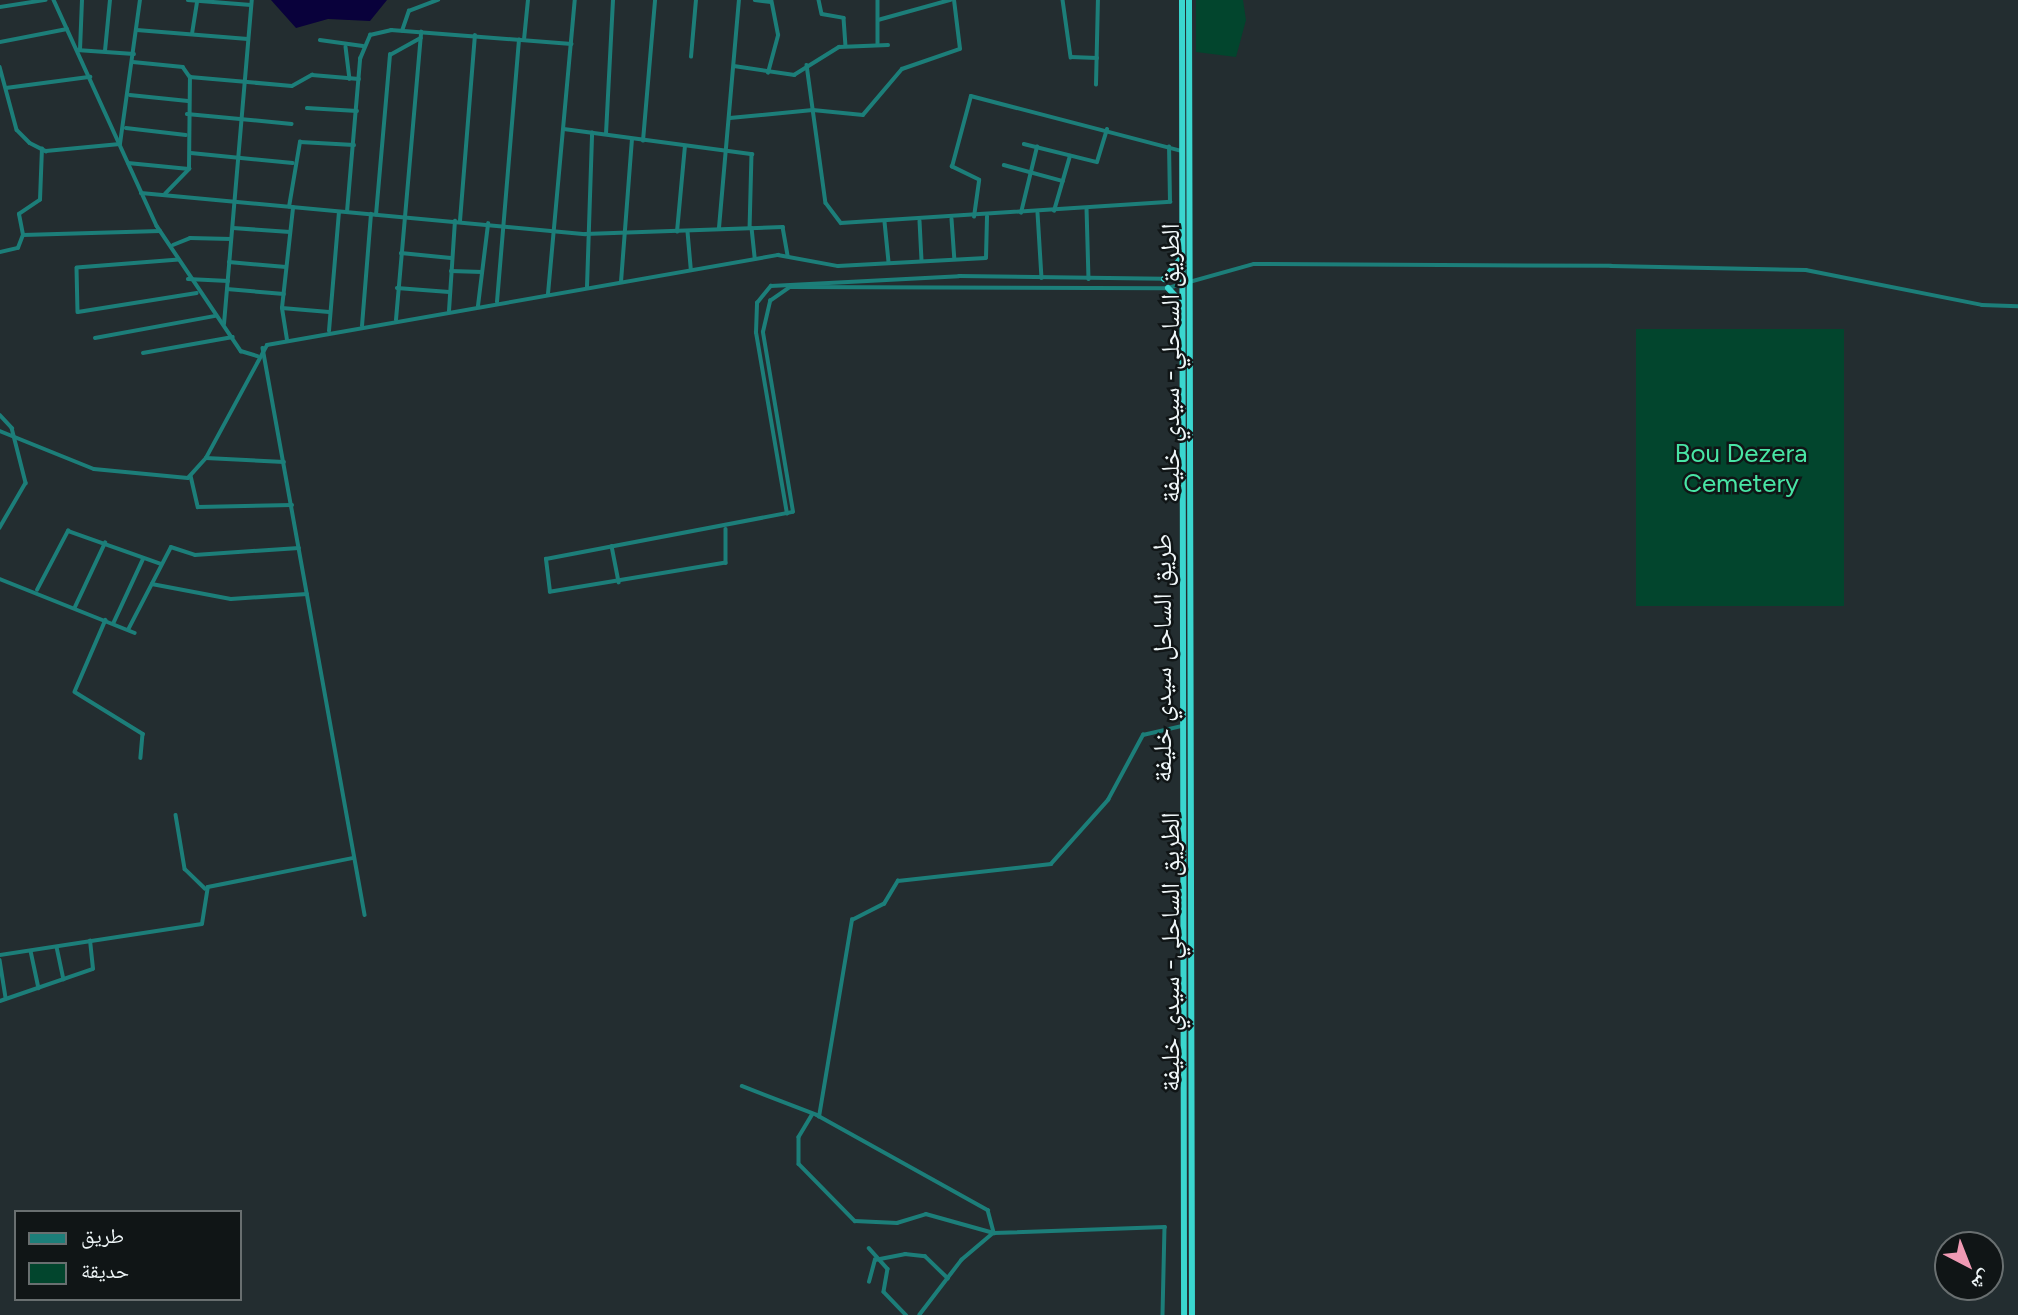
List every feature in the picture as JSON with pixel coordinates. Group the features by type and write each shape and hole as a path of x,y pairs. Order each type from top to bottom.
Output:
{"highway":[{"name":"طريق الساحل سيدي خليفة","path":"1182,0 1184,1315"},
{"name":"الطريق الساحلي- سيدي خليفة","path":"1189,0 1193,282 1192,1315"},
{"path":"1164,279 1182,256"},
{"path":"1168,288 1182,303"}],"street":[{"path":"0,7 45,0"},
{"path":"54,0 160,232 173,245 196,293 224,324 241,351 257,356"},
{"path":"78,50 82,0"},
{"path":"104,51 110,0"},
{"path":"120,144 126,128 140,0"},
{"path":"188,0 251,2 224,324"},
{"path":"402,31 409,11 438,0"},
{"path":"497,302 528,0"},
{"path":"548,294 575,0"},
{"path":"606,135 613,0"},
{"path":"643,141 655,0"},
{"path":"691,57 696,0"},
{"path":"719,229 739,0"},
{"path":"755,0 771,1 778,35 768,74"},
{"path":"819,0 822,14 844,18 846,45"},
{"path":"878,0 878,44"},
{"path":"730,118 813,110 863,115 902,69 958,51 952,0 878,20"},
{"path":"1063,0 1071,57 1097,58"},
{"path":"1096,85 1098,0"},
{"path":"192,34 197,1"},
{"path":"0,42 67,29"},
{"path":"137,30 248,39"},
{"path":"347,212 363,46 377,32 402,31 421,35 475,36 571,44"},
{"path":"362,326 390,55 421,35"},
{"path":"396,320 421,35"},
{"path":"449,311 450,271 458,221 475,36"},
{"path":"320,40 346,47 363,46"},
{"path":"734,66 768,74 799,74 807,65 846,45 888,45"},
{"path":"346,47 350,79"},
{"path":"78,50 134,54"},
{"path":"133,62 183,67 190,77 187,114 187,135 191,153 189,169 164,195"},
{"path":"807,65 829,214 841,223 987,217 1182,202"},
{"path":"0,67 17,130 42,149 120,144"},
{"path":"190,77 292,86 312,75 359,79"},
{"path":"6,88 90,77"},
{"path":"130,95 188,101"},
{"path":"974,217 979,180 952,167 971,96 1182,151"},
{"path":"307,108 357,111"},
{"path":"187,114 292,124"},
{"path":"126,128 187,135"},
{"path":"564,129 726,150 755,158 751,228 755,259"},
{"path":"1024,144 1099,161 1107,130"},
{"path":"587,287 585,234 592,133"},
{"path":"621,282 622,233 632,139"},
{"path":"287,340 282,308 290,232 293,163 304,140 354,145"},
{"path":"677,232 685,146"},
{"path":"1021,214 1037,147"},
{"path":"1169,147 1170,202"},
{"path":"0,251 18,248 23,235 19,214 41,197 42,149"},
{"path":"191,153 293,163"},
{"path":"1054,211 1070,156"},
{"path":"128,163 189,169"},
{"path":"1004,164 1063,181"},
{"path":"141,193 585,234 784,228 788,256"},
{"path":"1087,208 1089,279"},
{"path":"329,331 339,212"},
{"path":"1038,213 1042,278"},
{"path":"0,431 14,439 94,469 155,479 191,476 206,458 257,356 263,348 287,340 755,259 788,256 838,266 989,256 987,217"},
{"path":"952,219 955,258"},
{"path":"920,221 922,261"},
{"path":"885,222 889,263"},
{"path":"478,306 488,224"},
{"path":"233,228 290,232"},
{"path":"23,235 160,232"},
{"path":"688,232 691,270"},
{"path":"173,245 190,238 232,240"},
{"path":"401,253 452,258"},
{"path":"179,260 77,268 78,313 196,293"},
{"path":"229,261 286,267"},
{"path":"726,529 726,563 553,594 543,567 542,560 553,557 726,529 793,512 763,332 769,301 786,288 928,285 1168,288 1254,264 1794,269 2018,306"},
{"path":"450,271 482,272"},
{"path":"787,513 756,333 759,297 777,283 928,278 1042,278 1164,279 1181,283"},
{"path":"928,278 928,285"},
{"path":"978,286 980,278"},
{"path":"188,279 228,281"},
{"path":"397,288 449,292"},
{"path":"227,289 284,294"},
{"path":"282,308 330,312"},
{"path":"95,338 215,316"},
{"path":"756,333 763,332"},
{"path":"143,353 233,337"},
{"path":"263,348 365,915"},
{"path":"0,415 14,439 25,489 0,528"},
{"path":"206,458 285,462"},
{"path":"191,476 198,507 292,505"},
{"path":"37,590 68,531 161,564"},
{"path":"75,607 105,543"},
{"path":"128,630 171,547 195,555 299,548"},
{"path":"612,547 619,582"},
{"path":"113,624 144,558"},
{"path":"156,575 161,585"},
{"path":"0,579 37,590 135,633"},
{"path":"152,584 231,599 307,594"},
{"path":"106,620 75,692 143,734 141,758"},
{"path":"819,1117 852,920 884,904 898,881 1051,864 1108,800 1143,735 1182,726"},
{"path":"6,999 0,957 204,924 205,888 185,869 176,815"},
{"path":"205,888 354,858"},
{"path":"0,1001 95,967 90,941"},
{"path":"57,946 64,979"},
{"path":"31,951 38,988"},
{"path":"742,1086 813,1114 986,1207 994,1233"},
{"path":"813,1114 795,1154 844,1213 877,1223 926,1214 954,1217 994,1233 1165,1227 1163,1315"},
{"path":"920,1315 948,1278 994,1233"},
{"path":"869,1248 888,1269 884,1292 906,1315"},
{"path":"869,1282 871,1264 881,1260 925,1256 948,1278"}],"green space":[{"path":"1196,0 1243,0 1246,20 1236,57 1196,52"},
{"name":"Bou Dezera Cemetery","path":"1636,329 1844,329 1844,606 1636,606"}],"shaded area":[{"path":"271,0 387,0 370,21 328,19 296,28"}]}
